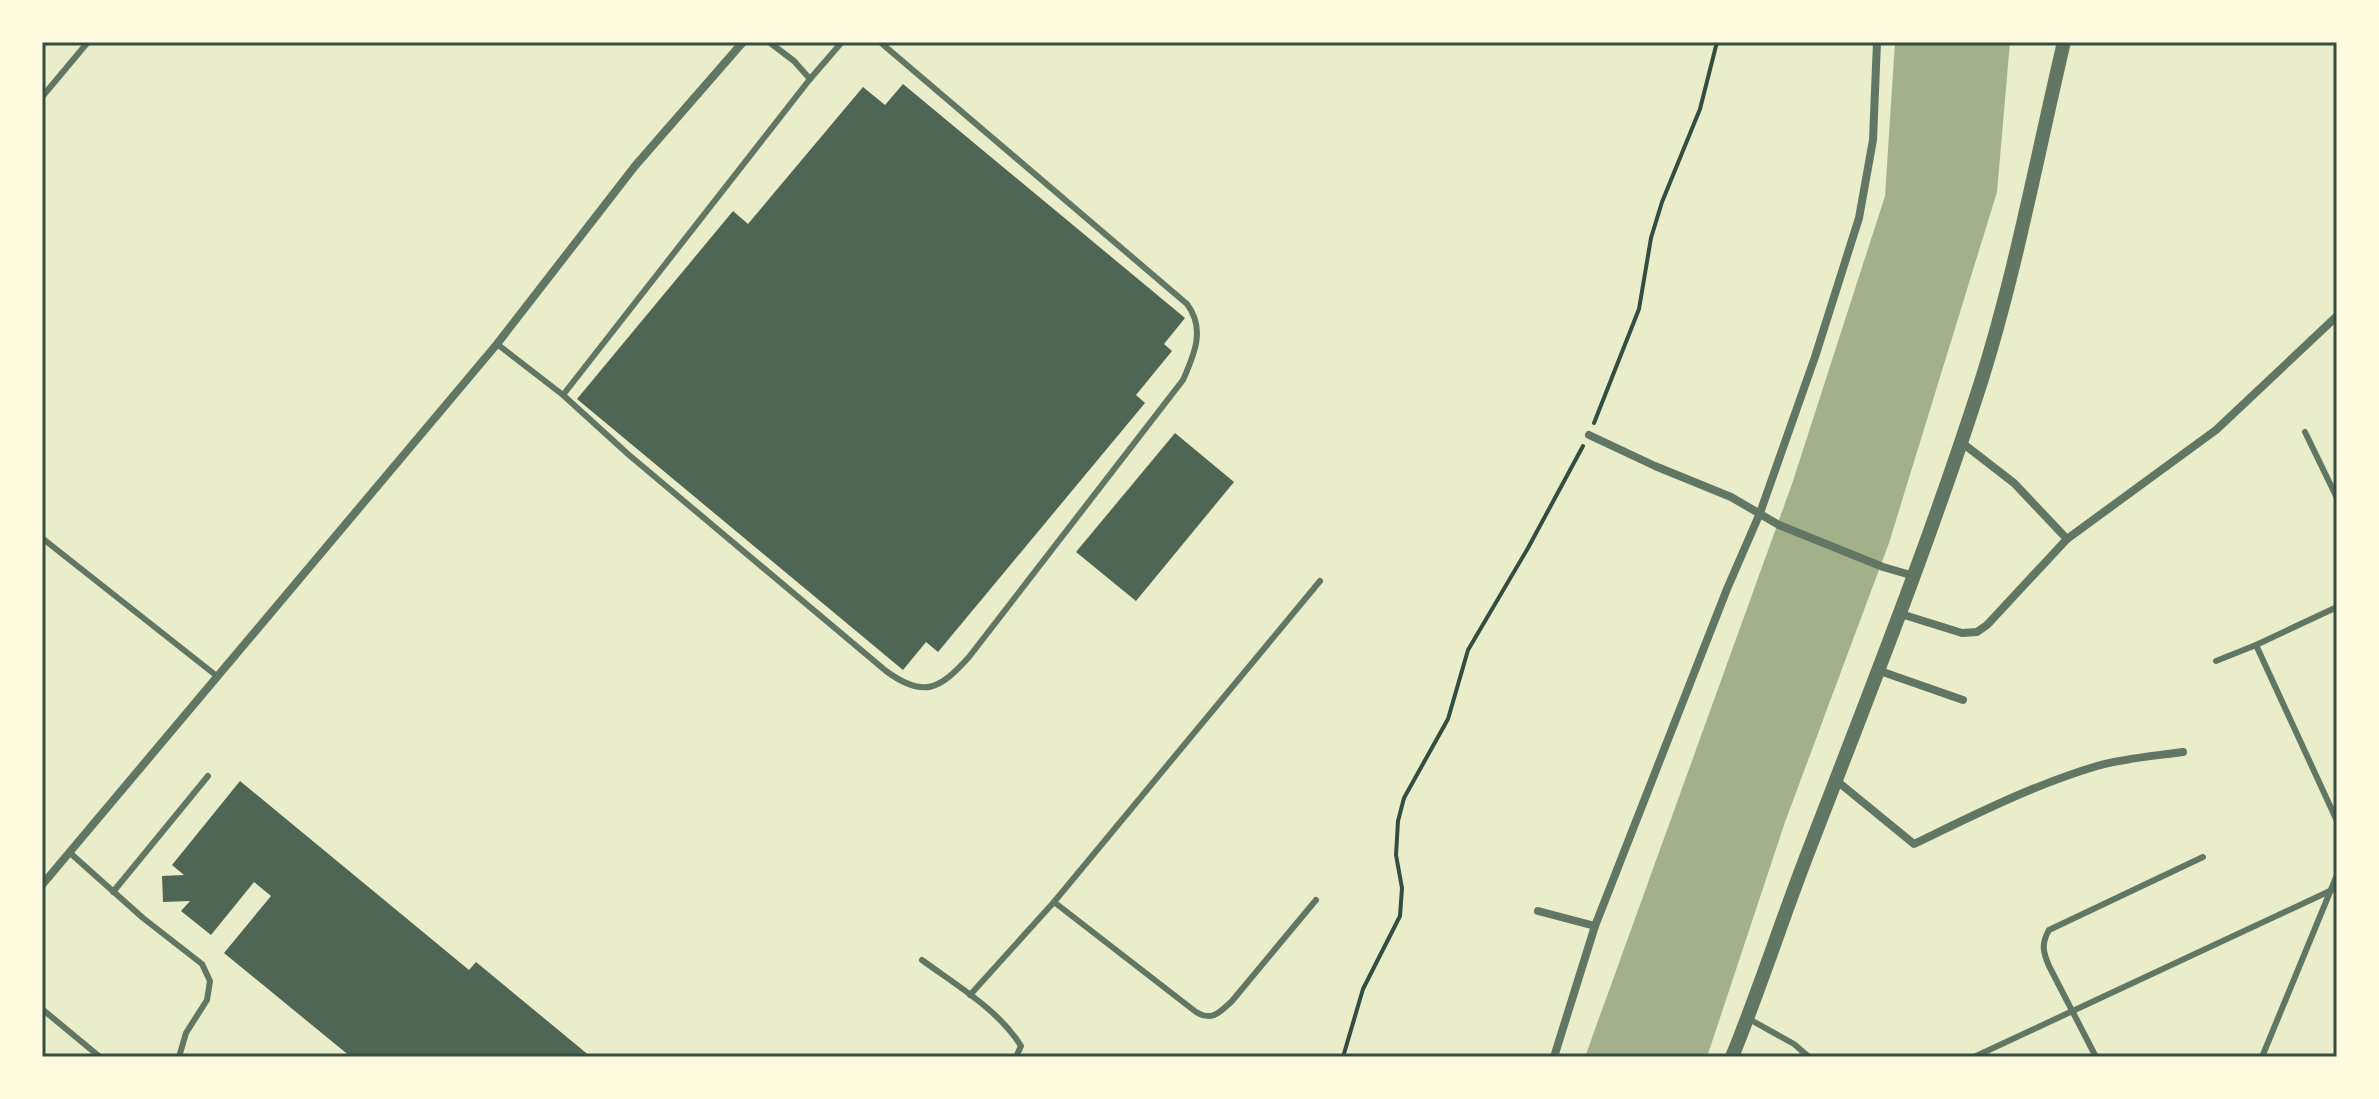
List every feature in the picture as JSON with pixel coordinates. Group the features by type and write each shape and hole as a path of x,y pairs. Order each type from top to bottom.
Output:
{"street":[{"path":"42,885 497,344 635,166 743,42"},
{"path":"1554,1057 1595,926 1727,589 1760,513 1815,357 1859,218 1873,140 1877,42"},
{"path":"1732,1057 1749,1019 1811,843 1880,671 1981,382 2013,268 2064,42"},
{"path":"1901,614 1962,633 1977,632 2067,539 2216,430 2337,316"},
{"path":"1589,435 1731,497 1779,525 1883,567 1915,576"},
{"path":"1960,441 2014,483 2067,539"},
{"path":"1880,671 1963,700"},
{"path":"1837,781 1914,844 2004,800 2061,778 2101,765 2183,752"},
{"path":"1538,911 1595,926"}],"lane":[{"path":"42,97 88,42"},
{"path":"769,42 794,61 810,79"},
{"path":"563,395 842,42"},
{"path":"497,344 563,395 629,455 899,680 915,688 927,688 949,679 1068,532 1183,380 1198,342 1197,329 1194,313 1187,304 880,42"},
{"path":"2305,432 2337,498"},
{"path":"42,538 218,677"},
{"path":"970,995 1054,902 1320,581"},
{"path":"2216,661 2337,607"},
{"path":"2256,645 2337,821"},
{"path":"113,892 208,776"},
{"path":"69,852 202,964 210,981 207,1000 186,1033 179,1057"},
{"path":"2096,1057 2043,952 2043,940 2049,930 2203,857"},
{"path":"2262,1057 2337,875"},
{"path":"1974,1057 2332,890"},
{"path":"1054,902 1196,1012 1211,1017 1232,1001 1316,900"},
{"path":"922,960 1005,1025 1019,1042 1021,1049 1016,1057"},
{"path":"42,1009 100,1057"},
{"path":"1749,1019 1794,1044 1809,1057"}],"path":[{"path":"1343,1057 1363,989 1400,916 1402,888 1396,855 1398,821 1404,798 1448,719 1468,650 1589,435 1639,309 1651,238 1662,202 1700,109 1717,42"}],"shaded area":[{"path":"1895,42 2010,42 1997,192 1889,543 1785,822 1707,1057 1585,1057 1792,484 1885,196"}],"building":[{"path":"903,84 1185,318 1164,344 1172,351 1136,395 1145,403 938,652 926,642 903,670 577,399 733,211 748,224 863,87 885,105"},
{"path":"1175,433 1234,482 1136,601 1076,552"},
{"path":"240,781 469,970 476,962 591,1057 351,1057 224,953 271,896 254,882 211,935 181,911 190,901 163,902 162,876 184,875 172,865"}]}
